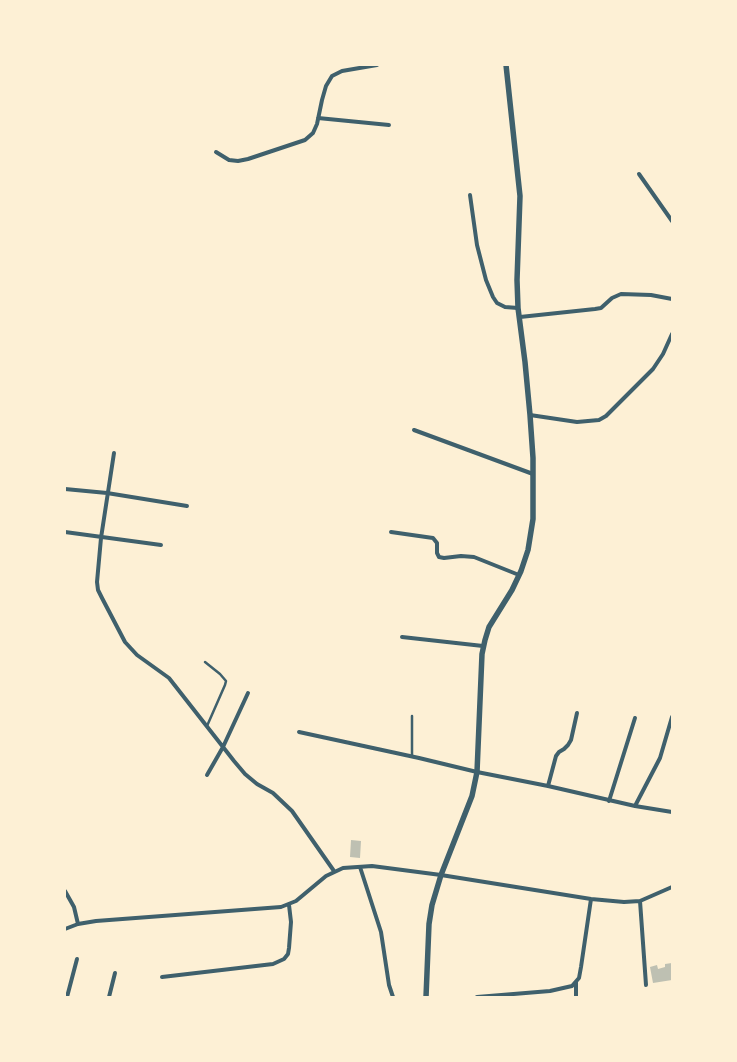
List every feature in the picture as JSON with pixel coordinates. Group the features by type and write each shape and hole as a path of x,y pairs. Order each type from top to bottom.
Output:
{"street":[{"path":"216,152 229,160 238,161 305,140 313,133 317,124 326,86 332,76 342,71 377,65"},
{"path":"426,997 432,905 440,875 472,796 477,772 483,646 489,627 512,590 519,575 528,550 533,518 533,474 530,415 518,308 517,280 520,196 506,65"},
{"path":"318,118 389,125"},
{"path":"640,174 672,221"},
{"path":"470,195 480,258 486,280 493,297 497,303 505,307 518,308"},
{"path":"520,317 601,308 612,298 621,294 651,295 672,299"},
{"path":"530,415 577,422 599,420 606,416 653,369 663,354 672,334"},
{"path":"414,430 533,474"},
{"path":"114,453 101,538 97,582 98,590 125,642 137,655 169,678 222,747 246,774 257,784 273,794 292,811 334,871"},
{"path":"65,489 107,493 187,506"},
{"path":"65,532 161,545"},
{"path":"391,532 433,538 437,543 437,553 439,557 474,557 519,575"},
{"path":"402,637 483,646"},
{"path":"207,775 248,693"},
{"path":"548,786 556,756 568,745 571,740 577,713"},
{"path":"635,806 660,758 672,717"},
{"path":"609,801 636,718"},
{"path":"299,732 412,756 477,772 548,786 609,801 672,812"},
{"path":"65,929 78,924 96,921 281,907 296,901 326,876 343,868 372,866 440,875 591,899 624,902 640,901 672,887"},
{"path":"360,867 381,932 389,985 393,997"},
{"path":"65,891 74,907 78,924"},
{"path":"576,997 576,982 582,966 591,899"},
{"path":"640,901 646,985"},
{"path":"162,977 273,964 284,959 290,948 291,922 289,905"},
{"path":"67,997 77,958"},
{"path":"109,997 115,973"},
{"path":"477,997 512,996 563,989 572,986 576,982"}],"lane":[{"path":"205,662 226,681 207,727"},
{"path":"412,716 412,756"}],"building":[{"path":"351,840 361,841 360,858 350,857"},
{"path":"672,963 672,980 653,983 650,967 657,965 658,969 665,967 665,964"}]}
